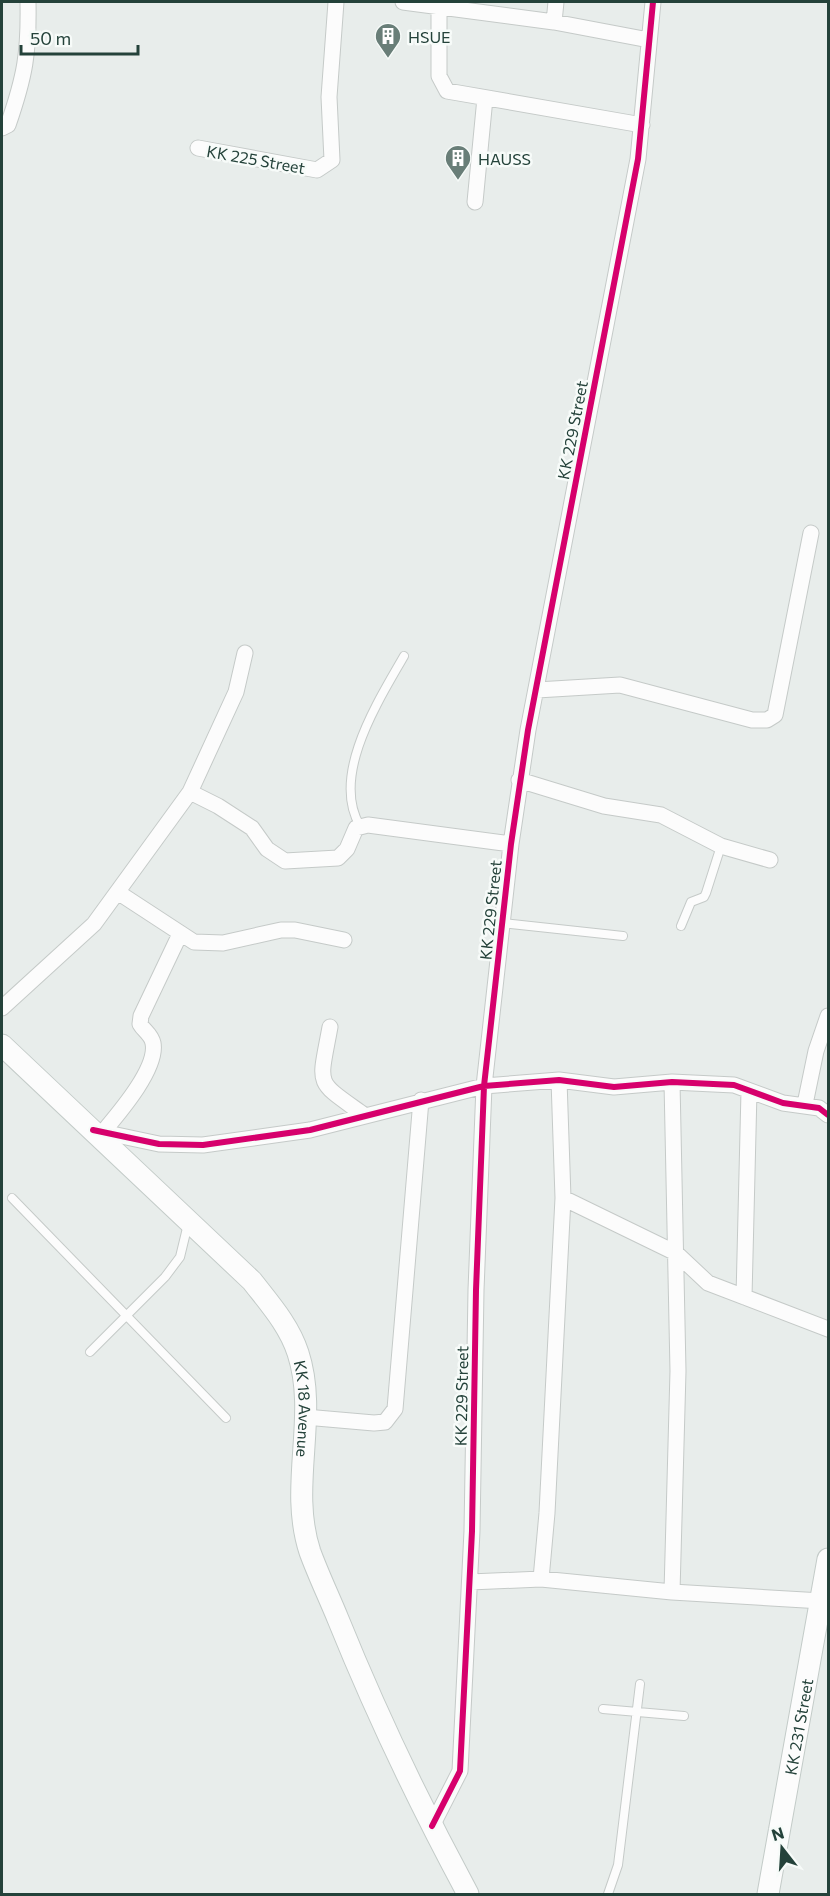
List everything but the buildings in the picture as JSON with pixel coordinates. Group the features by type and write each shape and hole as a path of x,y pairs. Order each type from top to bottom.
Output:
{"main road":[{"name":"KK 18 Avenue","path":"2,1045 98,1131 252,1281 282,1319 298,1353 303,1380 305,1417 300,1476 301,1515 310,1551 366,1689 432,1826 468,1894"},
{"name":"KK 231 Street","path":"768,1894 828,1558"}],"street":[{"path":"2,128 8,125 21,88 29,50 28,2"},
{"name":"KK 225 Street","path":"198,148 316,170 332,160 328,97 336,2"},
{"path":"403,2 439,7 476,7 649,40"},
{"path":"554,22 556,2"},
{"name":"KK 229 Street","path":"432,1826 460,1771 470,1582 476,1290 484,1086 511,844 519,780 638,159 653,2"},
{"path":"439,7 439,76 441,85 447,91 642,125"},
{"path":"475,202 486,98"},
{"path":"537,690 620,685 752,720 767,720 775,715 811,533"},
{"path":"2,1008 94,924 119,893 190,792 236,692 245,653"},
{"path":"519,780 604,806 661,815 721,846 770,860"},
{"path":"190,792 218,806 252,828 267,849 285,861 338,858 347,849 353,831 360,826 511,844"},
{"path":"119,893 194,942 206,944 244,940 281,930 295,930 344,940"},
{"path":"98,1131 124,1108 153,1060 153,1043 149,1032 140,1024 141,1016 180,934"},
{"path":"805,1104 816,1051 828,1016"},
{"path":"330,1027 321,1076 324,1085 364,1115"},
{"path":"98,1131 159,1144 203,1146 310,1130 421,1100 484,1086 559,1080 614,1087 672,1082 734,1085 783,1103 805,1104 819,1108 828,1115"},
{"path":"541,1579 547,1513 563,1198 559,1080"},
{"path":"672,1082 678,1371 672,1592"},
{"path":"744,1297 749,1091"},
{"path":"305,1417 374,1423 385,1422 395,1409 421,1100"},
{"path":"563,1198 676,1253 708,1283 828,1329"},
{"path":"470,1582 541,1579 672,1592 822,1601"}],"lane":[{"path":"360,826 352,810 354,760 372,711 404,656"},
{"path":"681,926 692,902 704,897 706,893 721,846"},
{"path":"502,923 623,936"},
{"path":"12,1198 126,1318 226,1418"},
{"path":"90,1352 165,1277 180,1257 189,1222"},
{"path":"608,1894 618,1865 640,1684"},
{"path":"603,1709 684,1716"}],"cycle path":[{"path":"432,1826 460,1771 472,1531 476,1290 484,1086 511,844 528,730 638,159 653,2"},
{"path":"93,1130 159,1144 203,1145 310,1130 484,1086 559,1080 614,1087 672,1082 734,1085 783,1103 819,1108 828,1115"}],"place":[{"name":"HSUE","path":"388,59"},
{"name":"HAUSS","path":"458,181"}]}
